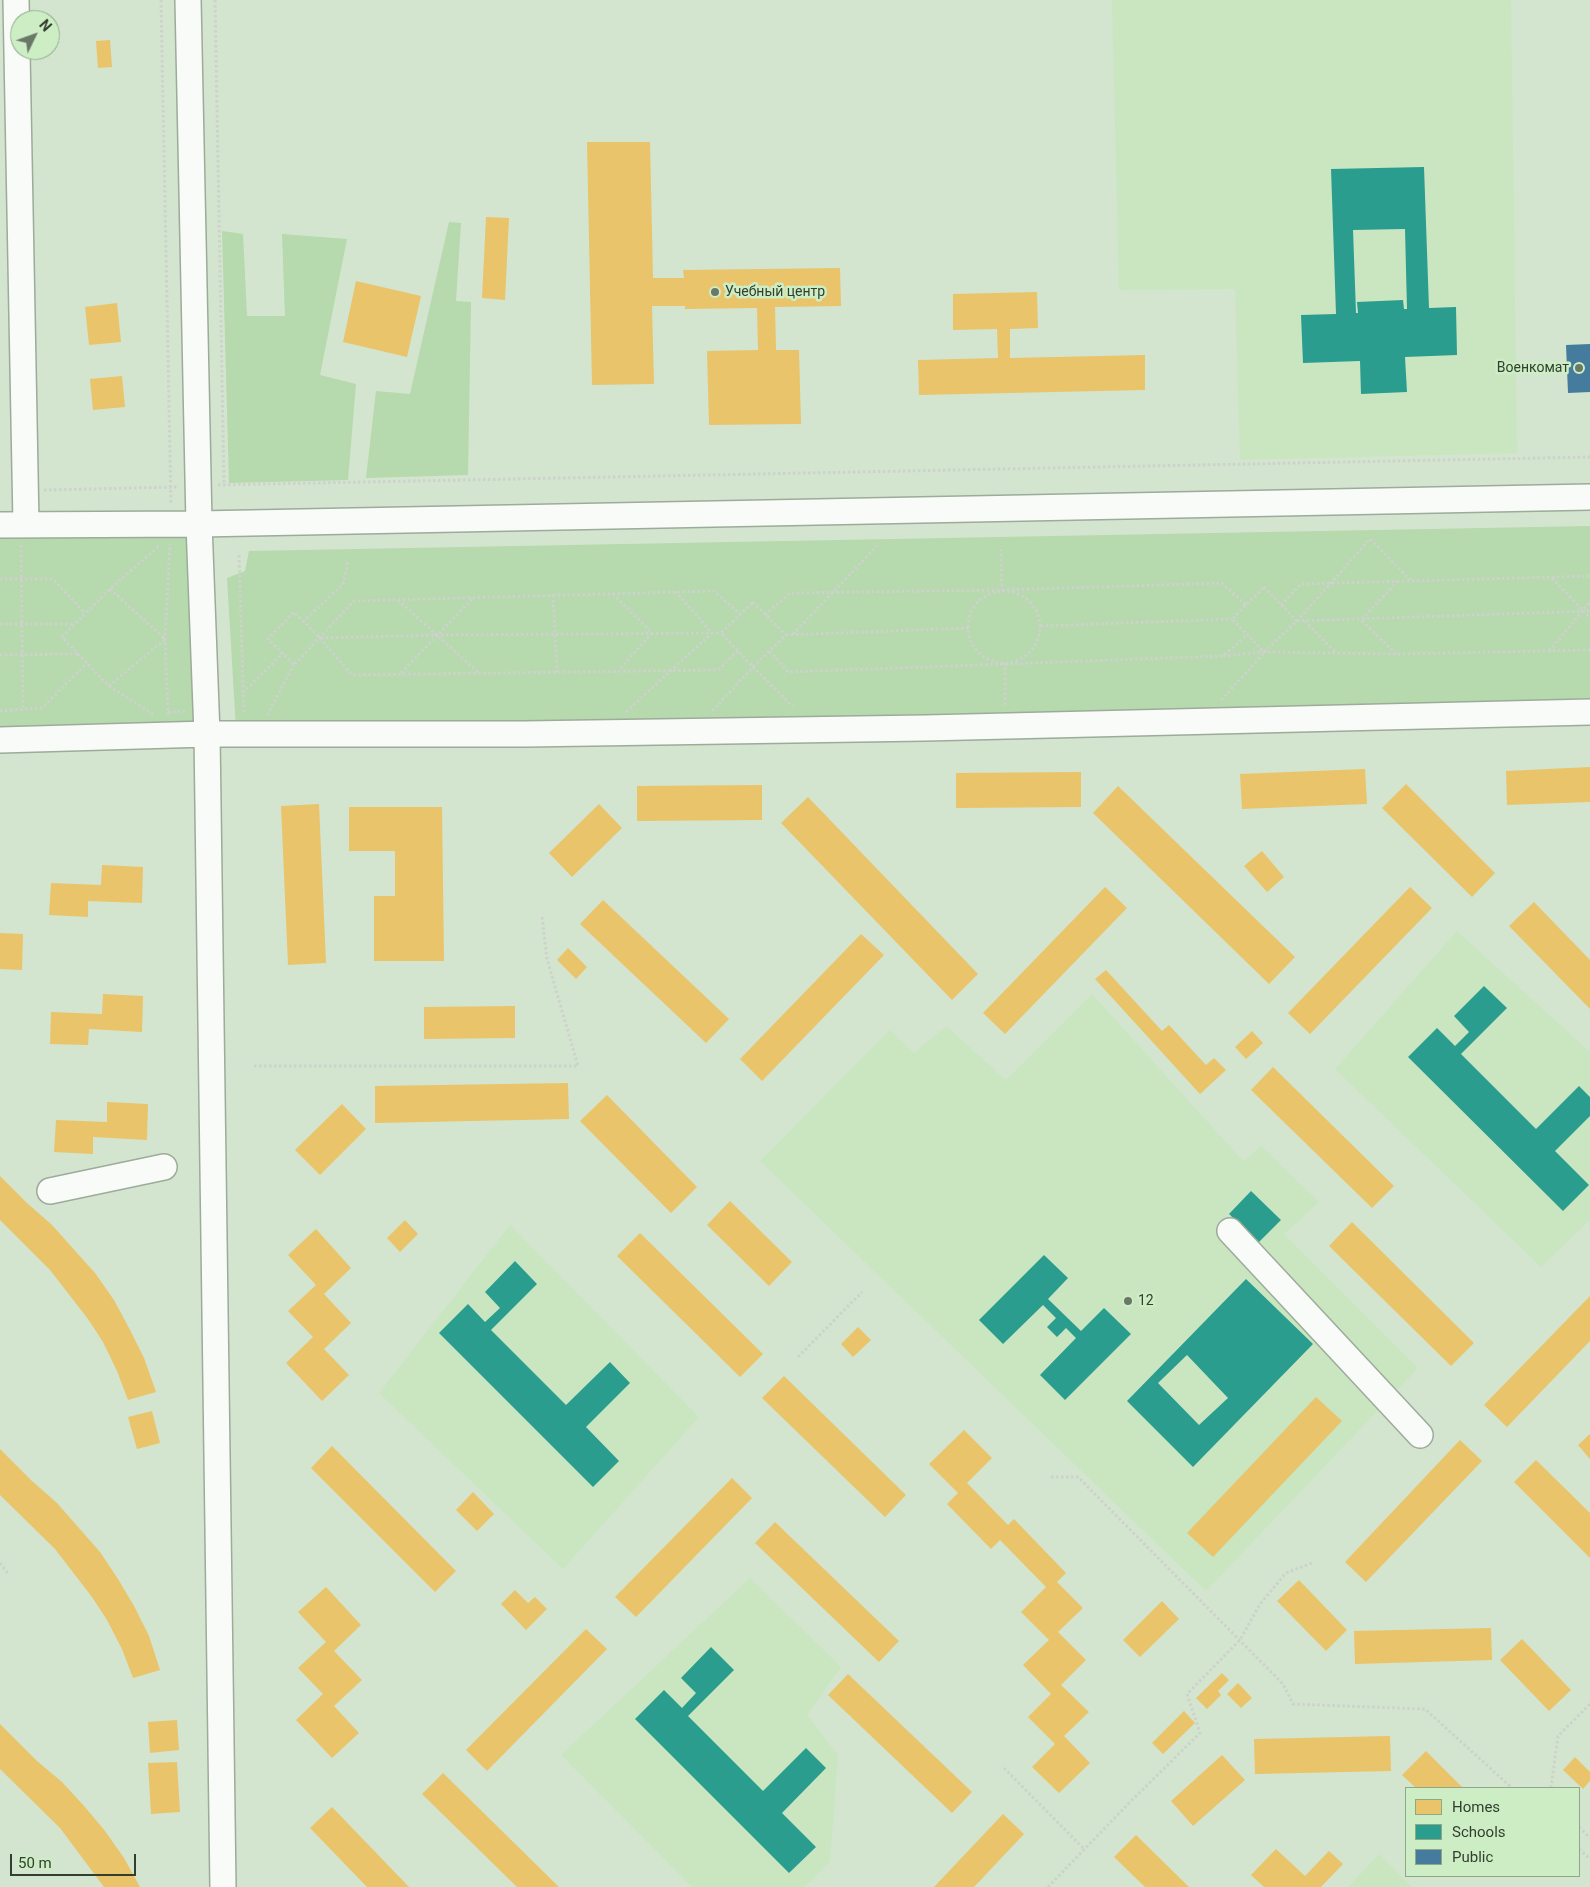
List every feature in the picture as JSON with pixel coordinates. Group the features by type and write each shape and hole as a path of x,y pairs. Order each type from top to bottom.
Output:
{"street":[{"path":"16,0 10,138 11,311 24,534"},
{"path":"188,0 200,524 207,734 223,1887"},
{"path":"0,525 24,534 200,524 1590,497"},
{"path":"0,740 207,734 525,734 925,728 1590,712"},
{"path":"50,1191 164,1167"},
{"path":"1230,1231 1420,1436"}],"path":[{"path":"162,0 171,508"},
{"path":"215,0 224,484"},
{"path":"213,486 224,484 1590,457"},
{"path":"38,491 184,487"},
{"path":"23,709 22,579 24,534"},
{"path":"1221,701 1264,652 1297,621 1370,538 1412,581"},
{"path":"162,720 109,686 62,637 110,589 158,546 170,539 165,639 169,719"},
{"path":"792,635 877,546"},
{"path":"1000,549 1002,590"},
{"path":"239,555 244,723"},
{"path":"304,622 343,584 348,561"},
{"path":"1281,605 1301,584 1590,576"},
{"path":"1552,578 1590,618"},
{"path":"0,579 53,579 86,613"},
{"path":"1361,620 1397,582"},
{"path":"765,615 790,593 1002,590 1222,583 1246,605"},
{"path":"1041,626 1232,619 1264,588 1297,621 1590,611"},
{"path":"110,589 165,639"},
{"path":"1002,590 1024,596 1033,604 1041,626 1039,637 1034,647 1026,656 1016,661 1005,663 994,662 980,653 970,639 968,628 969,617 974,607 982,598 1002,590"},
{"path":"264,720 294,664 354,601 714,591 740,614"},
{"path":"676,592 712,633"},
{"path":"613,594 652,633"},
{"path":"553,595 557,672"},
{"path":"401,674 473,598"},
{"path":"398,600 480,673"},
{"path":"320,638 437,635 721,633 753,602 786,635 968,628"},
{"path":"1549,651 1590,602"},
{"path":"294,664 268,639 294,612 320,638 352,675 718,670 738,651"},
{"path":"1232,619 1264,652"},
{"path":"1361,620 1397,654"},
{"path":"1305,621 1336,653"},
{"path":"0,624 74,624"},
{"path":"618,671 652,633"},
{"path":"626,713 712,633"},
{"path":"721,633 793,707"},
{"path":"711,712 786,635"},
{"path":"1223,656 1247,635"},
{"path":"109,686 165,639"},
{"path":"770,651 788,672 1223,656 1264,652 1397,654 1590,650"},
{"path":"243,693 283,653"},
{"path":"0,655 78,654"},
{"path":"0,711 42,708 87,663"},
{"path":"1005,663 1005,705"},
{"path":"168,712 191,711"},
{"path":"254,1066 578,1066 547,959 542,917"},
{"path":"798,1357 862,1292"},
{"path":"1051,1477 1078,1477 1283,1684 1293,1704 1425,1709 1511,1787"},
{"path":"0,1563 9,1574"},
{"path":"1048,1887 1200,1733 1186,1694 1240,1640 1260,1604 1286,1573 1312,1563"},
{"path":"1551,1787 1558,1736 1590,1704"},
{"path":"1004,1768 1084,1849"},
{"path":"1580,1828 1590,1838"},
{"path":"1580,1850 1590,1859"}],"shaded area":[{"path":"1112,0 1511,0 1517,453 1240,460 1235,289 1119,290"},
{"path":"449,222 461,223 456,301 471,302 468,475 366,478 376,391 410,394"},
{"path":"222,231 243,234 247,316 285,316 282,234 347,239 320,375 356,384 348,480 229,483"},
{"path":"199,524 207,734 0,740 0,525"},
{"path":"1590,526 1590,700 236,729 227,578 245,571 249,551"},
{"path":"1457,931 1590,1052 1590,1220 1541,1267 1335,1069"},
{"name":"12","path":"1092,994 1243,1161 1261,1146 1319,1202 1284,1234 1418,1368 1206,1591 760,1161 890,1030 914,1053 946,1026 1006,1080"},
{"path":"510,1225 699,1417 563,1569 379,1393"},
{"path":"750,1578 841,1667 807,1715 838,1755 830,1861 805,1887 692,1887 561,1755"},
{"path":"1379,1854 1412,1887 1348,1887"}],"building: Homes":[{"path":"110,40 112,67 98,68 96,41"},
{"name":"Учебный центр","path":"587,142 650,142 653,278 684,278 683,270 840,268 841,306 775,307 776,350 799,350 801,424 709,425 707,351 758,350 757,308 685,309 685,306 652,306 654,384 592,385"},
{"path":"486,217 509,218 505,300 482,298"},
{"path":"356,281 421,296 407,357 343,342"},
{"path":"1037,292 1038,328 1010,329 1010,358 1145,355 1145,390 919,395 918,360 998,358 997,329 953,330 953,294"},
{"path":"117,303 121,342 89,345 85,307"},
{"path":"122,376 125,407 93,410 90,379"},
{"path":"1590,767 1590,802 1507,805 1506,771"},
{"path":"1365,769 1367,804 1242,809 1240,774"},
{"path":"1081,772 1081,807 956,808 956,773"},
{"path":"1406,784 1495,873 1472,897 1382,808"},
{"path":"762,785 762,820 637,821 637,786"},
{"path":"1118,786 1295,957 1269,984 1093,813"},
{"path":"808,797 978,974 952,1000 781,823"},
{"path":"319,804 326,963 288,965 281,806"},
{"path":"599,804 622,828 572,877 549,853"},
{"path":"349,807 442,807 444,961 374,961 374,896 395,896 395,851 349,851"},
{"path":"1262,851 1284,877 1267,892 1244,866"},
{"path":"102,865 143,867 142,903 88,901 88,917 49,915 51,883 101,885"},
{"path":"1105,887 1127,908 1005,1034 983,1013"},
{"path":"1410,887 1432,908 1310,1034 1288,1013"},
{"path":"603,900 729,1019 706,1043 580,924"},
{"path":"1534,902 1590,960 1590,1009 1509,926"},
{"path":"0,933 23,934 22,970 0,969"},
{"path":"861,934 884,955 762,1081 740,1059"},
{"path":"568,948 587,967 576,979 557,960"},
{"path":"1106,970 1162,1031 1169,1025 1206,1065 1214,1058 1226,1070 1200,1094 1095,979"},
{"path":"103,994 143,996 142,1032 89,1029 88,1045 50,1044 51,1012 102,1014"},
{"path":"515,1006 515,1038 424,1039 424,1007"},
{"path":"1252,1031 1263,1043 1246,1059 1235,1047"},
{"path":"1273,1067 1394,1186 1372,1208 1251,1090"},
{"path":"568,1083 569,1119 375,1123 375,1086"},
{"path":"607,1095 697,1187 671,1213 580,1121"},
{"path":"107,1102 148,1104 147,1140 93,1137 93,1154 54,1152 56,1120 107,1122"},
{"path":"342,1104 366,1129 320,1175 295,1150"},
{"path":"0,1176 52,1225 95,1273 114,1300 129,1328 144,1358 156,1392 128,1400 103,1342 88,1319 50,1270 0,1220"},
{"path":"730,1201 792,1262 769,1286 707,1225"},
{"path":"405,1220 418,1234 400,1252 387,1238"},
{"path":"1352,1222 1474,1343 1451,1366 1329,1246"},
{"path":"316,1229 351,1268 324,1294 351,1323 324,1349 349,1375 322,1401 286,1363 313,1337 288,1311 316,1285 288,1255"},
{"path":"640,1233 763,1354 740,1377 617,1256"},
{"path":"1590,1296 1590,1341 1507,1427 1484,1405"},
{"path":"858,1327 871,1340 853,1357 841,1344"},
{"path":"784,1376 906,1495 885,1517 762,1398"},
{"path":"1316,1397 1342,1421 1213,1557 1187,1533"},
{"path":"152,1411 160,1443 137,1449 128,1417"},
{"path":"964,1430 992,1458 967,1483 1008,1525 1014,1519 1066,1573 1057,1582 1083,1608 1058,1632 1086,1660 1061,1685 1089,1712 1064,1736 1090,1763 1059,1793 1032,1767 1055,1744 1028,1717 1051,1694 1023,1665 1049,1640 1021,1612 1046,1587 1000,1540 991,1549 947,1504 958,1493 929,1464"},
{"path":"1590,1434 1590,1459 1578,1445"},
{"path":"1460,1440 1482,1461 1366,1582 1345,1562"},
{"path":"332,1446 456,1571 435,1592 311,1468"},
{"path":"0,1449 57,1503 100,1552 134,1606 149,1636 160,1670 133,1678 122,1649 92,1597 55,1549 0,1495"},
{"path":"1536,1460 1590,1513 1590,1558 1514,1482"},
{"path":"732,1478 752,1498 636,1617 615,1597"},
{"path":"473,1492 494,1514 477,1531 456,1510"},
{"path":"775,1522 899,1641 879,1662 755,1543"},
{"path":"1299,1580 1347,1630 1326,1651 1277,1601"},
{"path":"326,1587 361,1625 334,1651 362,1680 334,1706 359,1733 332,1758 296,1720 323,1694 298,1668 326,1642 298,1612"},
{"path":"515,1590 528,1603 535,1597 547,1609 526,1630 501,1604"},
{"path":"1162,1601 1179,1619 1140,1657 1123,1640"},
{"path":"1491,1628 1492,1660 1355,1664 1354,1631"},
{"path":"586,1629 607,1649 487,1771 466,1750"},
{"path":"1522,1639 1571,1690 1549,1711 1500,1660"},
{"path":"1222,1673 1229,1680 1218,1691 1221,1695 1207,1709 1196,1698"},
{"path":"848,1674 972,1792 952,1813 828,1695"},
{"path":"1238,1683 1252,1698 1241,1708 1227,1694"},
{"path":"1184,1711 1195,1723 1163,1754 1152,1743"},
{"path":"177,1720 179,1750 150,1753 148,1722"},
{"path":"0,1724 37,1761 62,1782 85,1807 124,1858 140,1887 104,1887 60,1828 0,1769"},
{"path":"1390,1736 1391,1771 1255,1774 1254,1739"},
{"path":"1426,1751 1462,1787 1415,1787 1402,1775"},
{"path":"1222,1755 1245,1780 1193,1826 1171,1801"},
{"path":"1575,1757 1590,1772 1590,1781 1583,1789 1563,1770"},
{"path":"177,1762 180,1812 151,1814 148,1763"},
{"path":"443,1773 559,1887 517,1887 422,1794"},
{"path":"332,1807 409,1887 367,1887 310,1828"},
{"path":"1003,1814 1024,1834 974,1887 934,1887"},
{"path":"1136,1835 1189,1887 1145,1887 1114,1857"},
{"path":"1276,1849 1305,1876 1329,1851 1343,1864 1321,1887 1264,1887 1251,1875"}],"building: Schools":[{"path":"1424,167 1429,308 1456,307 1457,355 1405,357 1407,392 1361,394 1360,361 1303,363 1301,315 1336,314 1331,169","holes":["1405,229 1407,309 1404,309 1403,300 1357,302 1358,313 1356,313 1353,230"]},
{"path":"1484,986 1507,1008 1461,1054 1536,1129 1579,1086 1590,1097 1590,1116 1555,1151 1589,1185 1563,1211 1408,1057 1437,1028 1455,1046 1469,1032 1454,1016"},
{"path":"1251,1191 1281,1220 1259,1242 1229,1214"},
{"path":"1044,1255 1068,1278 1048,1299 1081,1331 1104,1308 1131,1334 1065,1400 1040,1375 1076,1338 1066,1328 1057,1337 1047,1327 1056,1318 1043,1305 1003,1344 979,1320"},
{"path":"515,1261 537,1284 491,1330 566,1405 610,1362 630,1383 586,1427 619,1461 593,1487 439,1333 468,1304 485,1322 500,1308 485,1292"},
{"path":"1246,1279 1313,1344 1193,1467 1127,1401","holes":["1187,1355 1228,1398 1199,1425 1158,1383"]},
{"path":"711,1647 734,1670 688,1716 763,1791 806,1748 826,1768 782,1813 816,1847 789,1873 635,1719 664,1690 682,1708 696,1693 681,1678"}],"building: Public":[{"name":"Военкомат","path":"1590,344 1590,392 1568,393 1566,345"}],"place":[{"name":"Учебный центр","path":"715,292"},
{"name":"Военкомат","path":"1579,368"},
{"name":"12","path":"1128,1301"}]}
